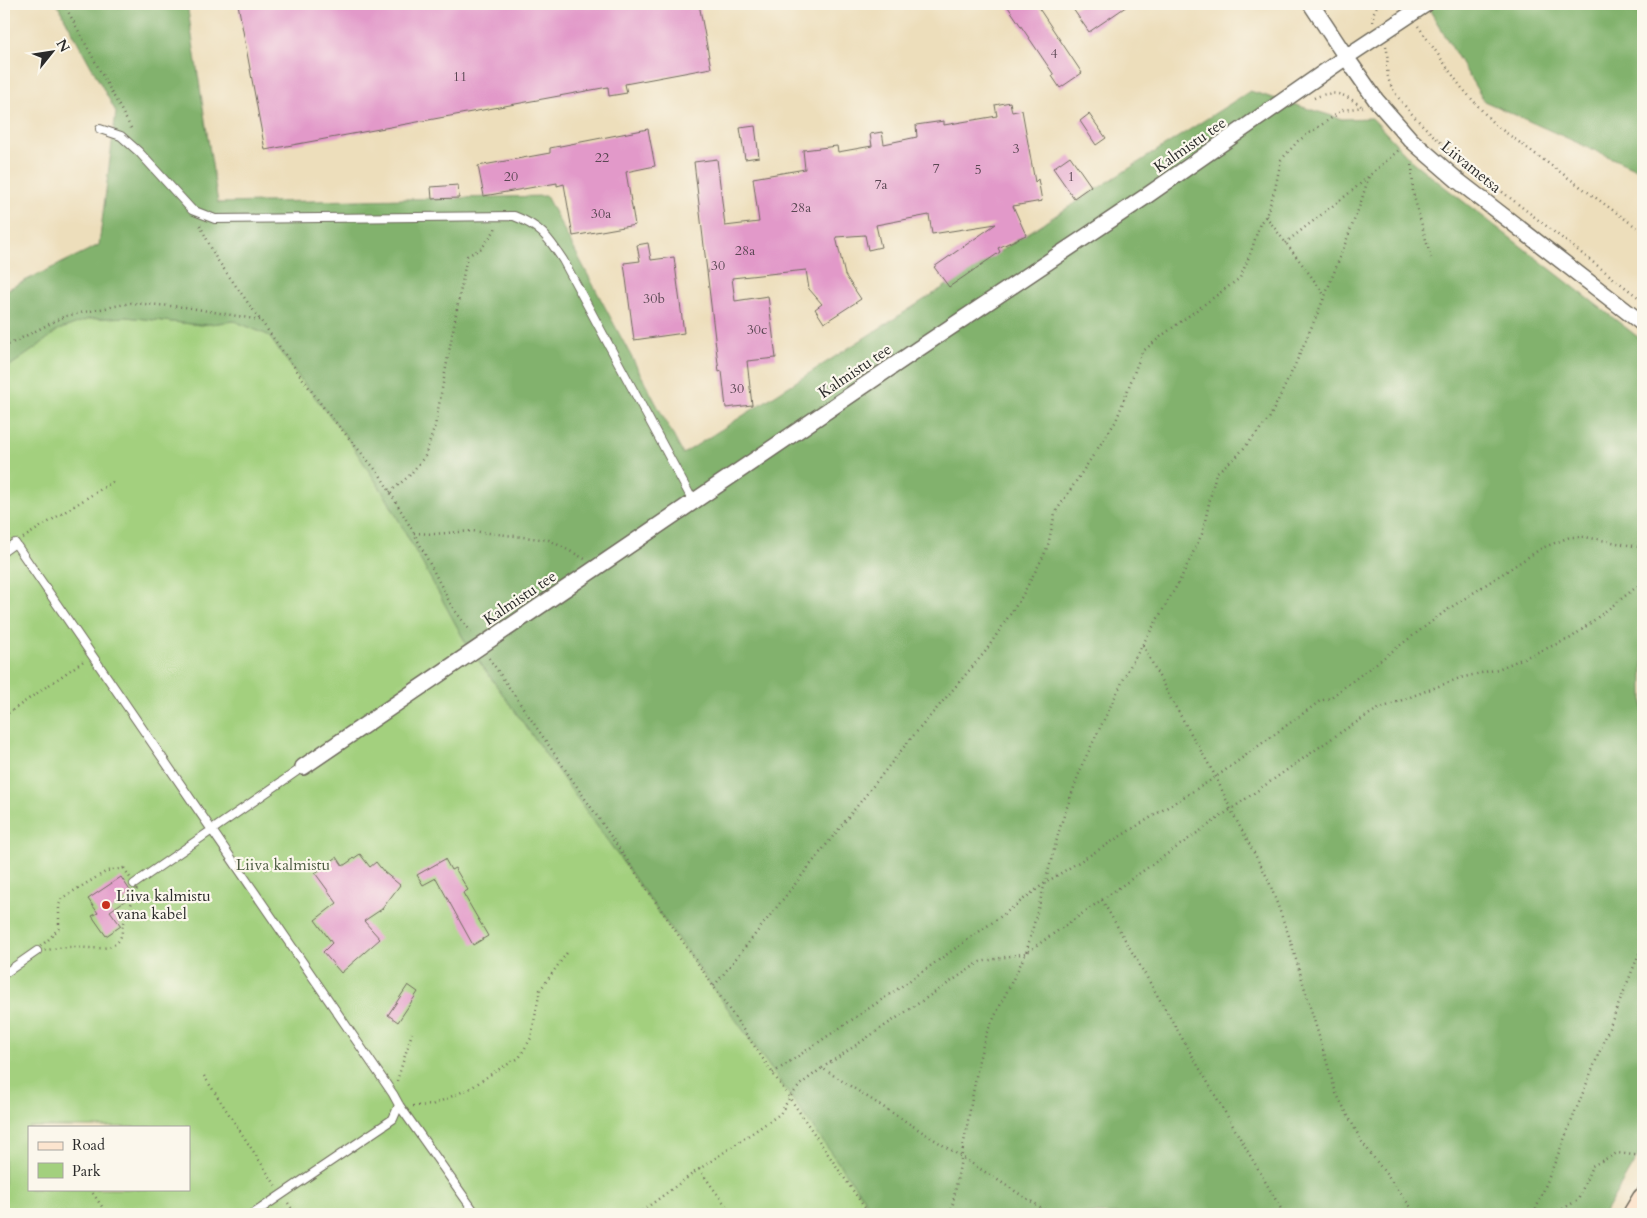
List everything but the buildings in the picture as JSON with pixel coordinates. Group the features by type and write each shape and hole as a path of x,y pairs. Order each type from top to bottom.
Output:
{"main road":[{"path":"1634,1214 1643,1199"}],"street":[{"name":"Liivametsa","path":"1311,4 1376,100 1411,140 1457,180 1643,324"},
{"name":"Kalmistu tee","path":"303,767 693,501 1145,198 1346,57 1426,4"}],"lane":[{"path":"100,129 121,136 140,152 192,210 215,219 514,216 531,222 550,239 563,260 693,501"},
{"path":"4,551 15,543 399,1105 476,1214"},
{"path":"134,884 303,767"},
{"path":"4,974 37,951"},
{"path":"253,1214 393,1119 399,1105"}],"path":[{"path":"64,4 136,139 140,152"},
{"path":"1411,14 1461,87 1494,124 1643,232"},
{"path":"1380,34 1388,50 1388,77 1393,90 1428,131 1456,156 1643,301"},
{"path":"1295,93 1306,101 1325,93 1337,92 1363,107"},
{"path":"714,986 908,742 985,652 1020,598 1044,556 1055,513 1116,421 1142,352 1240,278 1260,223 1266,216 1275,189 1281,160 1298,141 1342,110 1367,107 1376,100"},
{"path":"1285,243 1353,190 1411,140"},
{"path":"1411,140 1414,193 1431,258"},
{"path":"951,1214 978,1060 986,1034 1026,952 1061,824 1082,765 1129,668 1179,582 1202,534 1216,473 1237,456 1270,419 1324,296 1360,205 1369,176"},
{"path":"192,210 216,258 326,411 380,475 414,533 451,606 869,1214"},
{"path":"390,492 409,476 426,456 435,426 467,256 482,248 495,230 498,216"},
{"path":"1266,216 1300,260 1324,296"},
{"path":"4,347 65,316 131,303 185,307 261,320"},
{"path":"4,527 15,543 114,481"},
{"path":"414,533 434,534 472,531 549,540 598,566"},
{"path":"773,1073 900,988 1045,883 1216,777 1320,701 1330,698 1447,610 1542,548 1570,537 1585,537 1639,547 1643,545"},
{"path":"638,1214 699,1169 780,1114 790,1097 801,1084 822,1068 980,962 1026,952 1341,732 1376,710 1460,678 1498,669 1571,638 1643,582"},
{"path":"1143,645 1168,694 1216,777 1268,880 1286,928 1336,1093 1362,1142 1416,1214"},
{"path":"4,716 91,656"},
{"path":"124,868 137,889 122,928 122,934 117,942 105,949 69,946 37,951 59,928 59,905 62,898 107,871 124,868"},
{"path":"1102,900 1284,1214"},
{"path":"1534,1214 1643,944"},
{"path":"399,1105 432,1105 470,1088 519,1058 530,1038 540,990 569,950"},
{"path":"393,1094 412,1033"},
{"path":"822,1068 1051,1214"},
{"path":"204,1076 295,1214"},
{"path":"1554,1214 1578,1200 1592,1166 1617,1153 1643,1156"},
{"path":"699,1169 732,1214"},
{"path":"91,1190 107,1214"}],"green space":[{"path":"57,4 187,4 218,203 546,196 683,454 1250,91 1342,119 1372,118 1414,163 1643,341 1643,1147 1604,1214 875,1214 466,643 386,497 346,436 268,335 234,321 201,325 126,317 89,319 58,330 4,370 4,291 99,245 116,112"},
{"path":"1426,4 1643,4 1643,172 1484,101"},
{"name":"Liiva kalmistu","path":"126,317 201,325 234,321 268,335 346,436 386,497 466,643 875,1214 4,1214 4,370 58,330 89,319"}],"place":[{"name":"Liiva kalmistu vana kabel","path":"106,905"}]}
